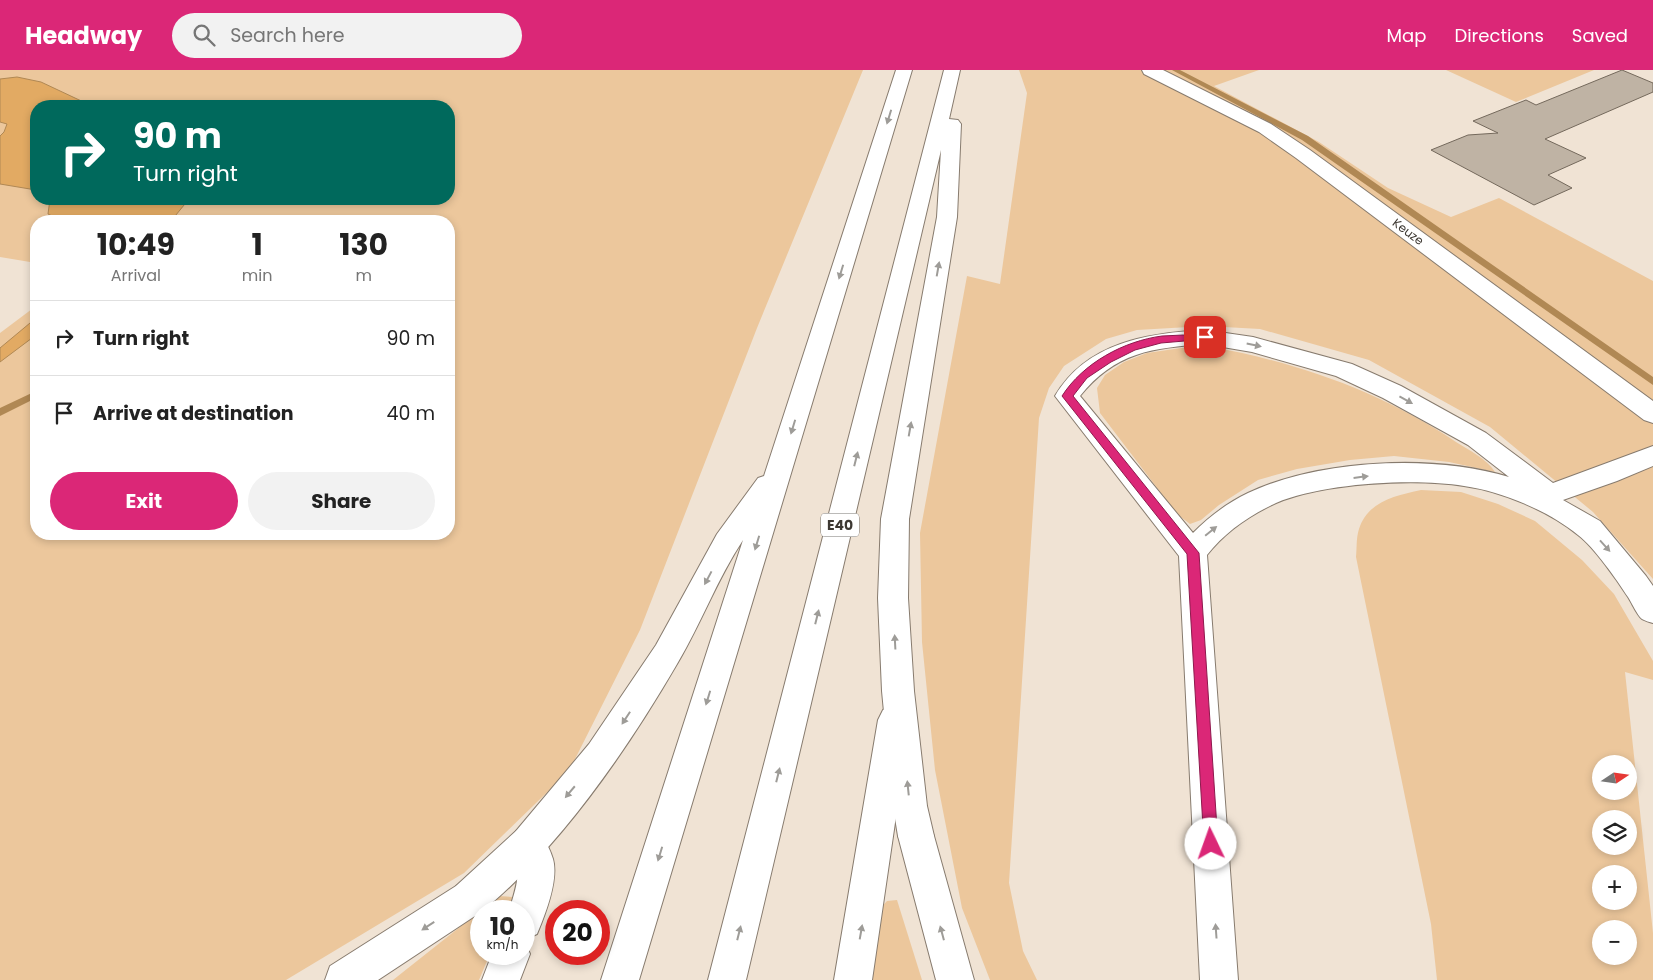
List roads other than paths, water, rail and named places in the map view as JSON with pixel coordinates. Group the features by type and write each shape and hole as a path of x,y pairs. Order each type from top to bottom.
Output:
{"main road":[{"path":"620,980 904,70"},
{"path":"953,70 947,217 894,519 893,598 898,691 910,806 916,836 955,980"},
{"name":"E40","path":"727,980 953,70"},
{"name":"Keuze","path":"1150,70 1265,128 1303,154 1653,414"},
{"path":"1219,980 1193,553 1067,396 1084,375 1107,359 1132,348 1161,340 1205,337 1253,345 1344,370 1392,392 1477,439 1550,494 1587,526 1630,574 1653,610"},
{"path":"1550,494 1608,474 1653,454"},
{"path":"344,980 469,899 528,843 602,755 667,654 727,542 782,464"},
{"path":"1193,553 1204,537 1221,523 1252,504 1281,491 1337,479 1390,473 1446,475 1488,480 1534,498 1587,526"},
{"path":"853,980 898,691"},
{"path":"528,843 536,861 535,886 531,900"},
{"path":"501,980 507,965"}],"waterway":[{"path":"1175,70 1305,138 1653,382"},
{"path":"0,412 30,397"}]}
